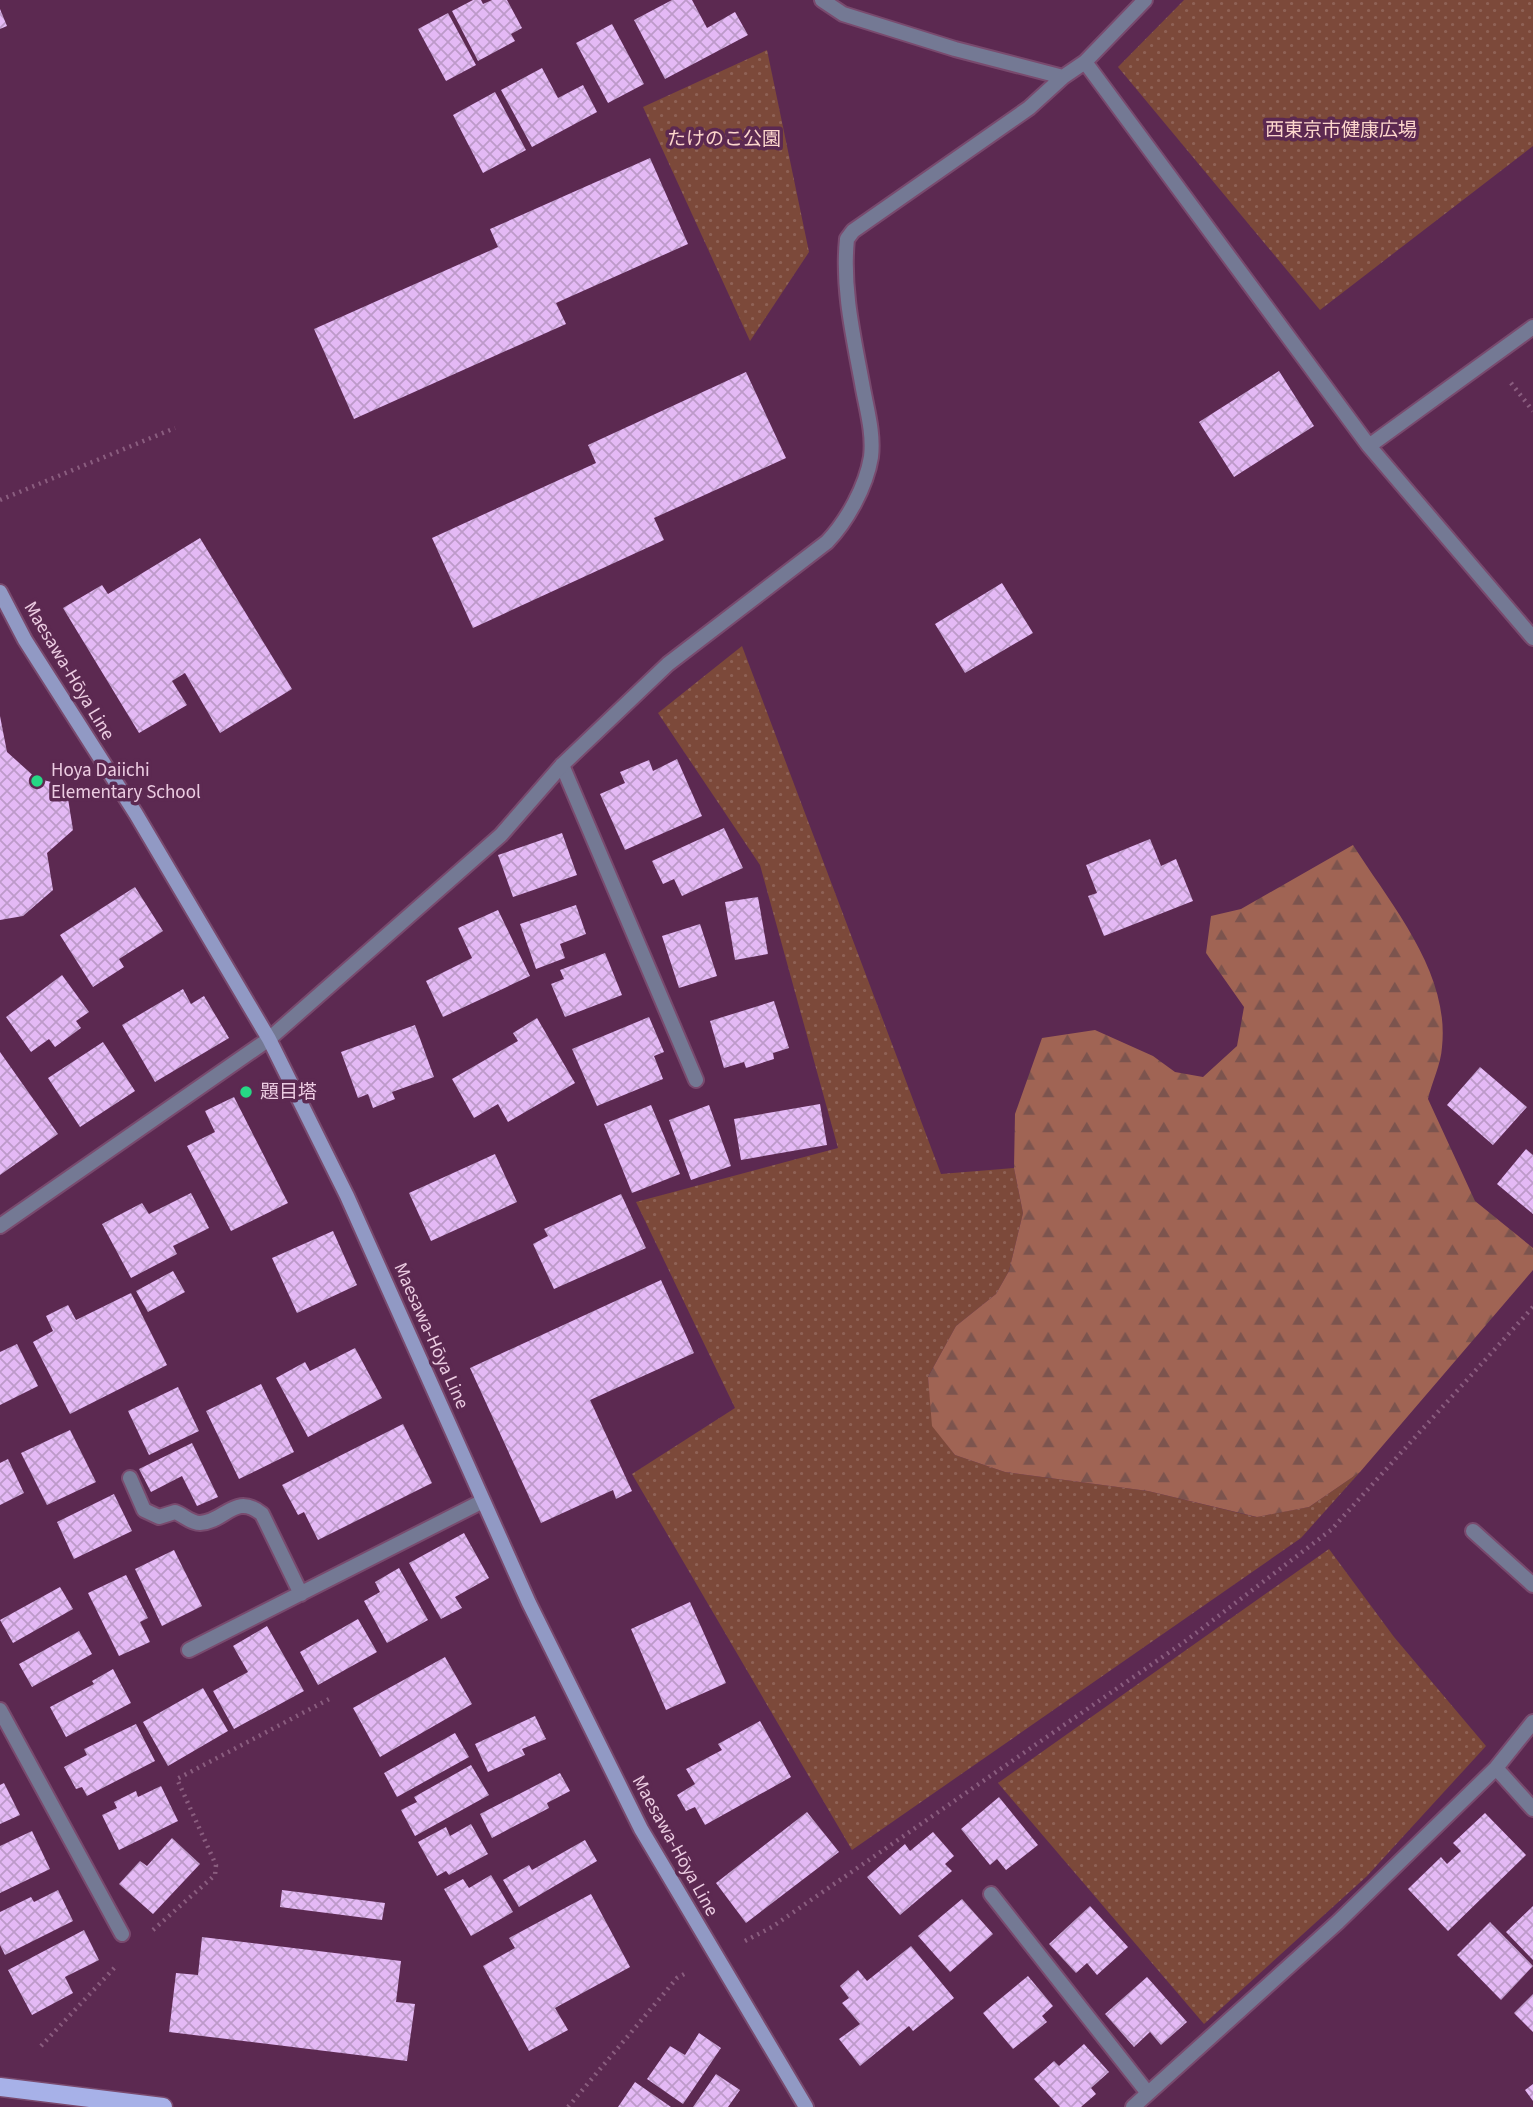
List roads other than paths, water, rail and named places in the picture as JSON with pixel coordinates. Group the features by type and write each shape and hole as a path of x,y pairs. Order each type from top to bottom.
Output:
{"main road":[{"name":"Maesawa-Hōya Line","path":"0,592 25,640 136,814 269,1039 347,1196 529,1603 641,1829 806,2107"},
{"path":"0,2087 163,2107"}],"street":[{"path":"822,0 843,14 961,51 1063,77"},
{"path":"0,1226 269,1039 501,835 562,765 668,664 827,542 840,528 867,474 871,456 871,430 848,309 847,239 853,231 1029,108 1063,77 1085,62 1145,0"},
{"path":"1085,62 1369,446 1533,638"},
{"path":"1369,446 1533,327"},
{"path":"562,765 696,1080"},
{"path":"130,1478 144,1510 159,1517 175,1512 191,1521 202,1523 238,1506 252,1507 262,1514 301,1594"},
{"path":"189,1650 483,1501"},
{"path":"1472,1531 1533,1585"},
{"path":"0,1710 122,1934"},
{"path":"1133,2107 1255,1999 1496,1768 1533,1722"},
{"path":"1496,1768 1533,1809"},
{"path":"991,1894 1147,2092"}],"place":[{"name":"Hoya Daiichi Elementary School","path":"37,781"},
{"name":"題目塔","path":"246,1092"}],"park label":[{"name":"西東京市健康広場","path":"1341,130"},
{"name":"たけのこ公園","path":"724,139"}]}
